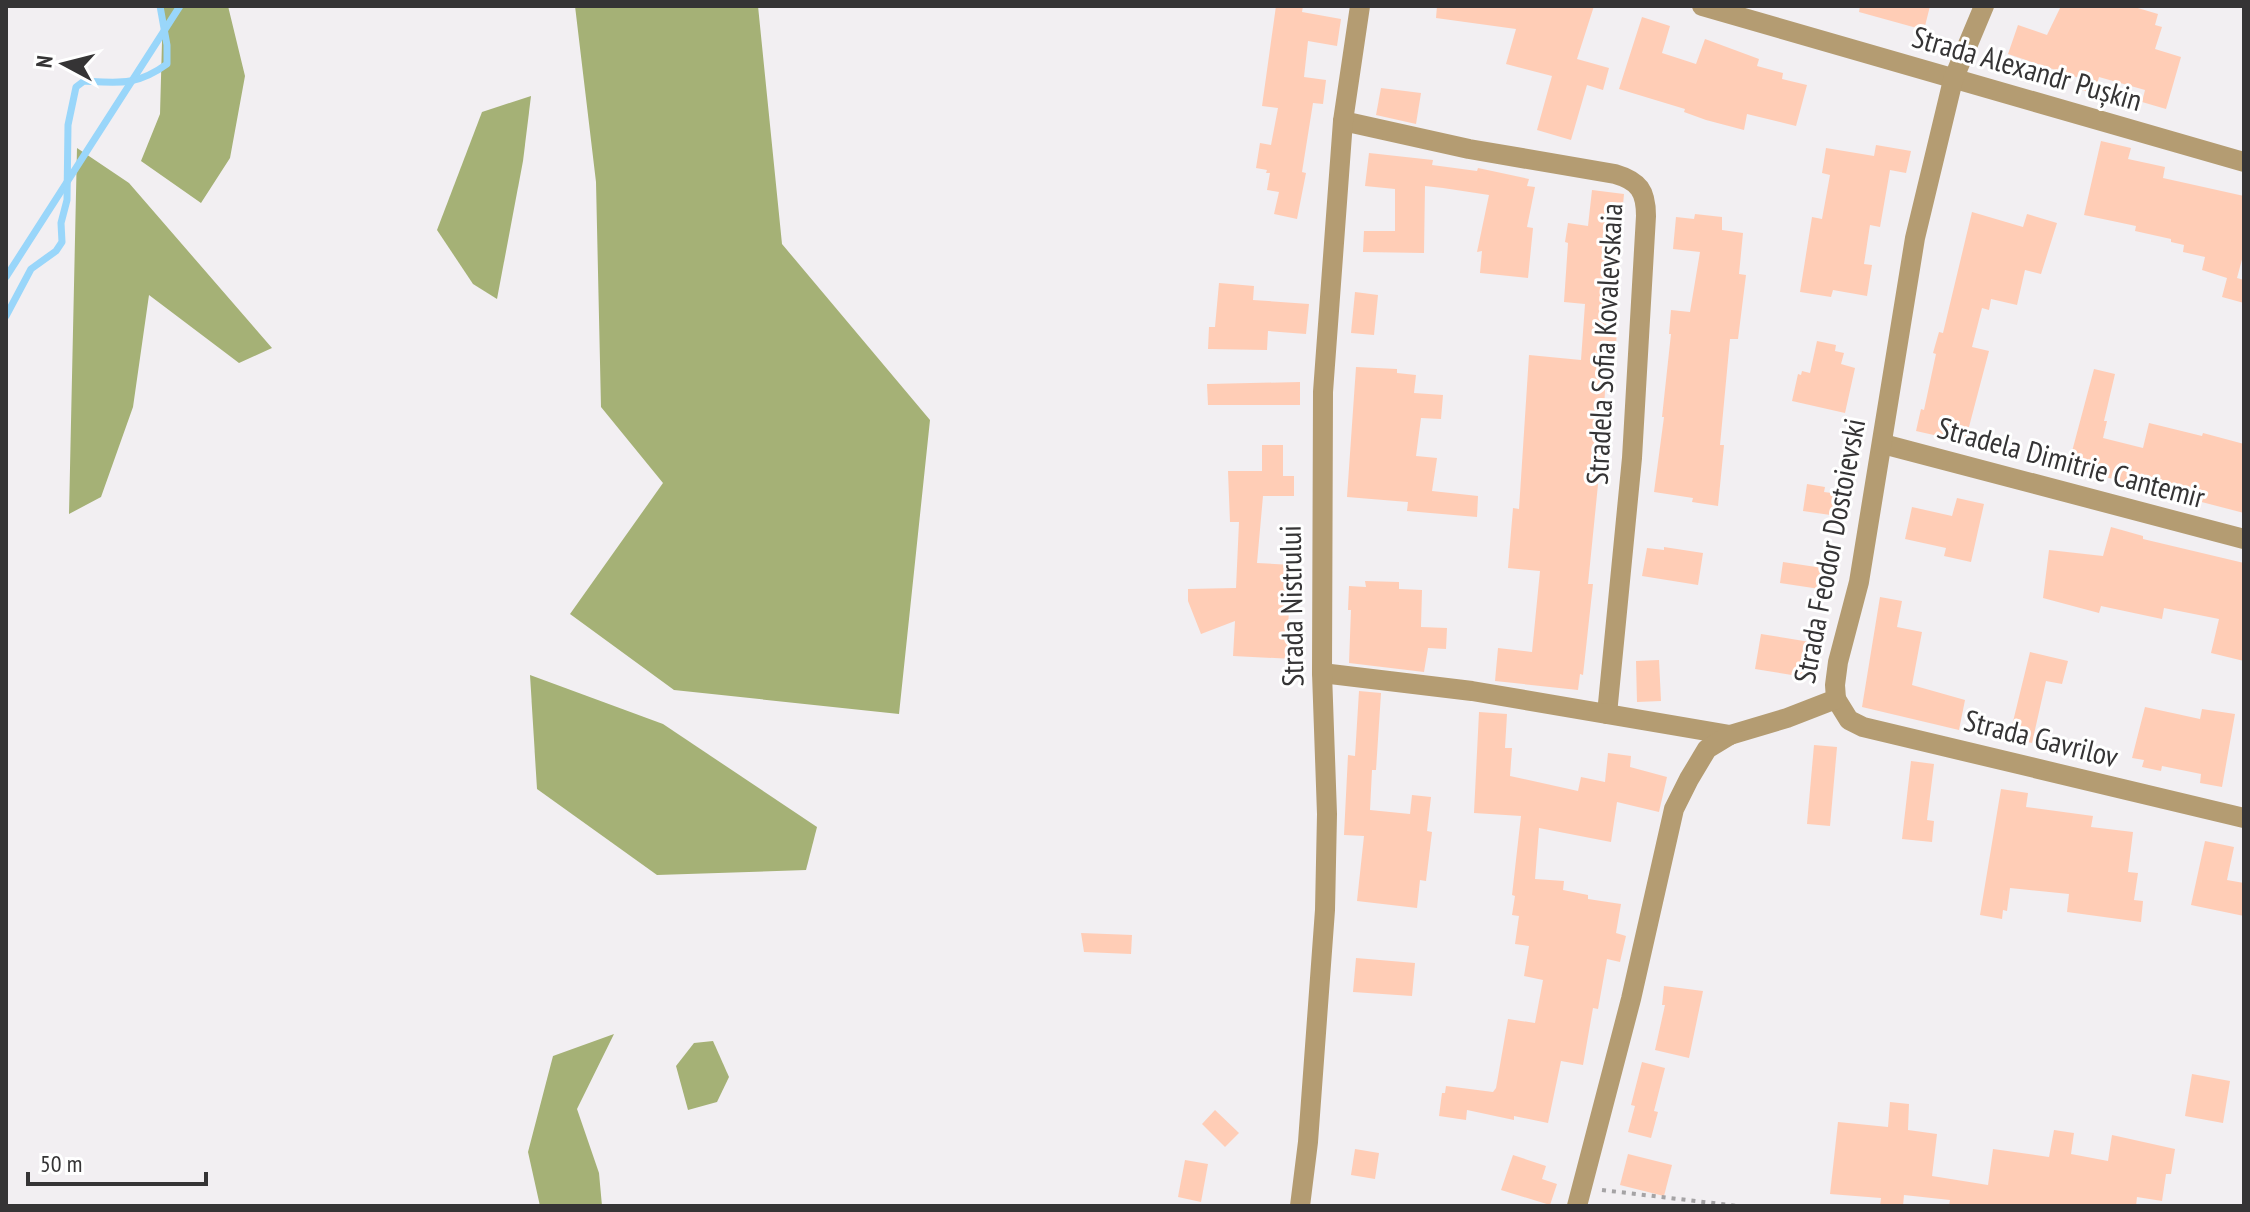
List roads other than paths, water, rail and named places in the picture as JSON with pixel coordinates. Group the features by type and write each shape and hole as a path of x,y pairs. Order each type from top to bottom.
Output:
{"street":[{"name":"Strada Nistrului","path":"1300,1206 1308,1142 1325,910 1323,392 1343,121 1360,6"},
{"name":"Strada Alexandr Pușkin","path":"1702,6 2244,162"},
{"name":"Strada Feodor Dostoievski","path":"1580,1197 1674,809 1689,779 1707,749 1730,735 1836,699 1838,662 1859,582 1915,238 1953,80 1984,6"},
{"name":"Stradela Sofia Kovalevskaia","path":"1343,121 1469,149 1615,174 1630,178 1641,186 1646,199 1646,216 1632,458 1607,714"},
{"name":"Stradela Dimitrie Cantemir","path":"1883,444 2244,539"},
{"path":"1322,673 1472,691 1730,735"},
{"name":"Strada Gavrilov","path":"1836,699 1849,720 1863,727 2244,818"}],"waterway":[{"path":"6,316 31,269 56,251 62,242 61,223 67,200 68,125 76,87 84,81 137,80 167,64 160,6"},
{"path":"6,277 180,6"}]}
